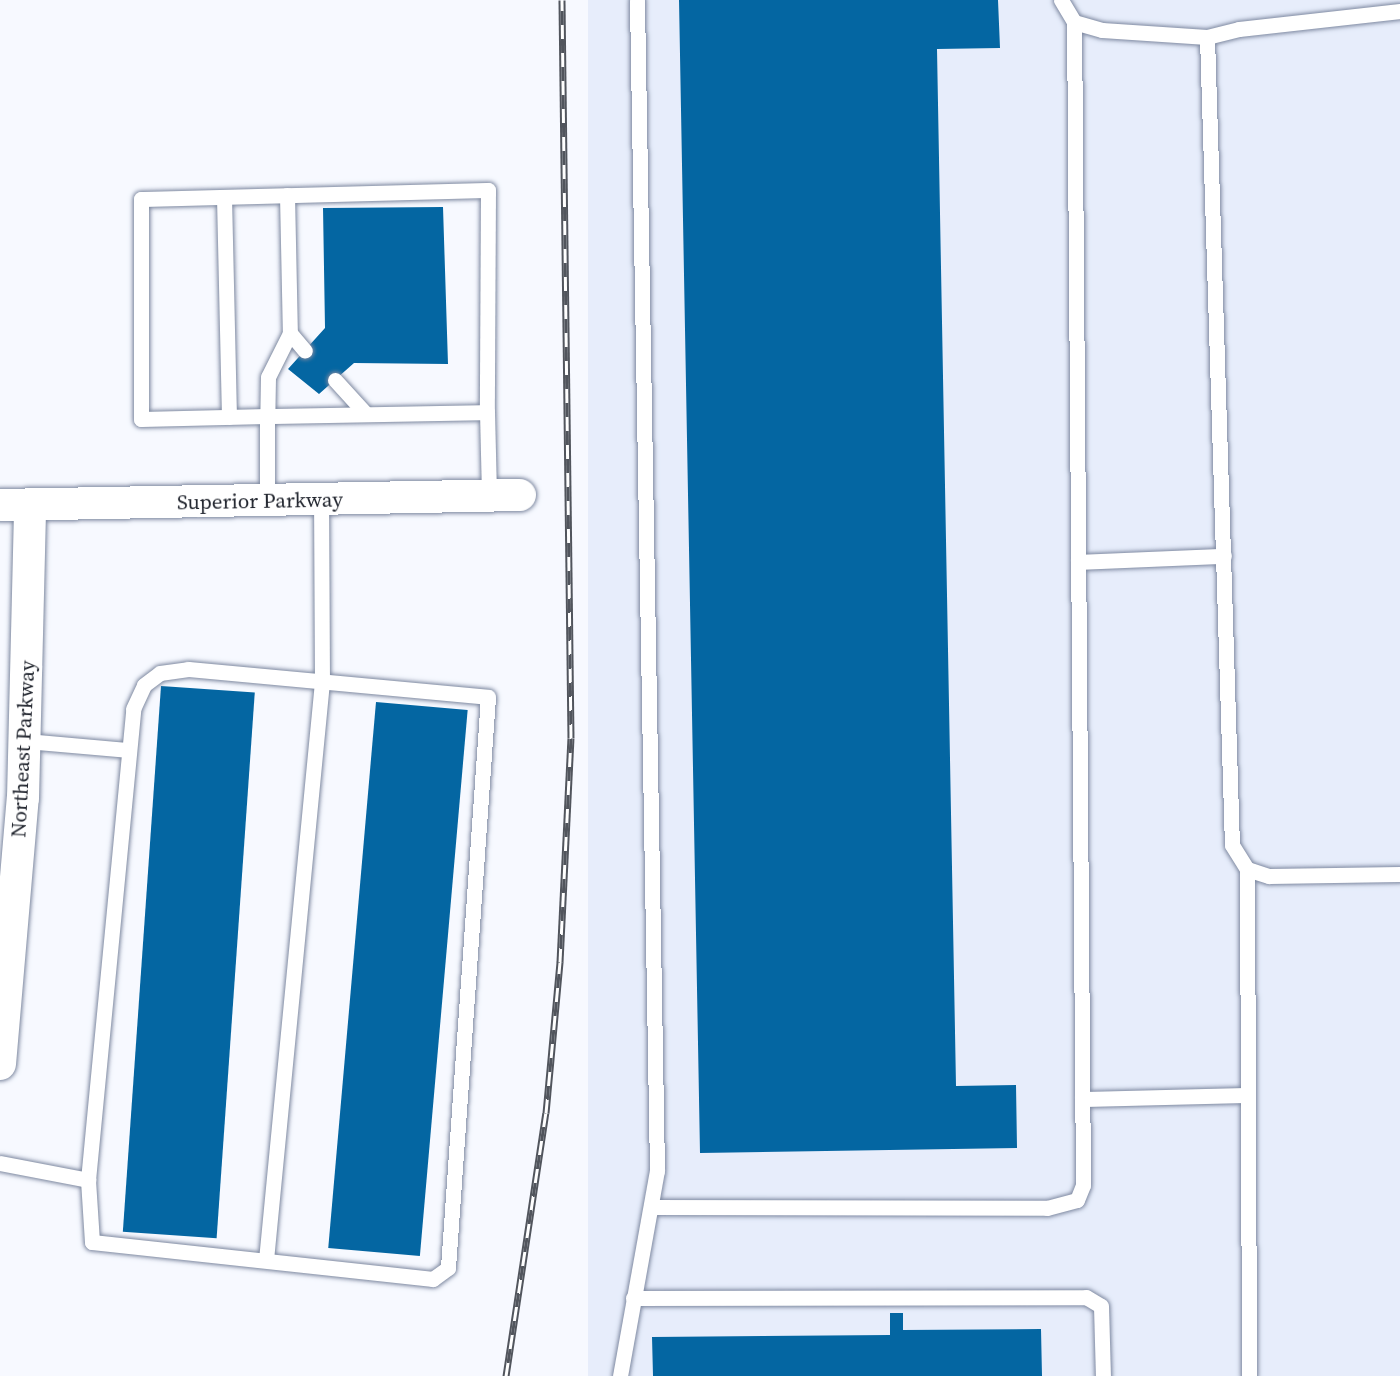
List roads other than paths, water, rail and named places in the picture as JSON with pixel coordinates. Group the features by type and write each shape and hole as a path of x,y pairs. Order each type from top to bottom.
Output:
{"street":[{"name":"Superior Parkway","path":"15,505 520,495"},
{"name":"Northeast Parkway","path":"0,1064 25,741 15,505"}],"lane":[{"path":"621,1376 657,1171 637,0"},
{"path":"651,1207 1047,1208 1077,1200 1083,1185 1074,22 1061,0"},
{"path":"1074,22 1102,30 1207,37 1239,29 1400,11"},
{"path":"1207,37 1232,845 1247,869 1249,1376"},
{"path":"487,412 141,419 141,199 488,190 489,496"},
{"path":"267,501 268,377 290,333 287,195"},
{"path":"224,196 229,417"},
{"path":"290,333 304,351"},
{"path":"335,380 366,414"},
{"path":"266,1260 322,682 321,500"},
{"path":"1078,562 1224,556"},
{"path":"188,669 488,697 448,1268 433,1278 92,1242 88,1180 128,750 134,709 144,685 160,673 188,669"},
{"path":"25,741 128,750"},
{"path":"1247,869 1269,876 1400,874"},
{"path":"1082,1100 1248,1095"},
{"path":"0,1163 88,1180"},
{"path":"633,1298 1086,1297 1101,1306 1103,1376"}],"railway":[{"path":"506,1376 546,1113 560,962 571,738 562,0"}]}
